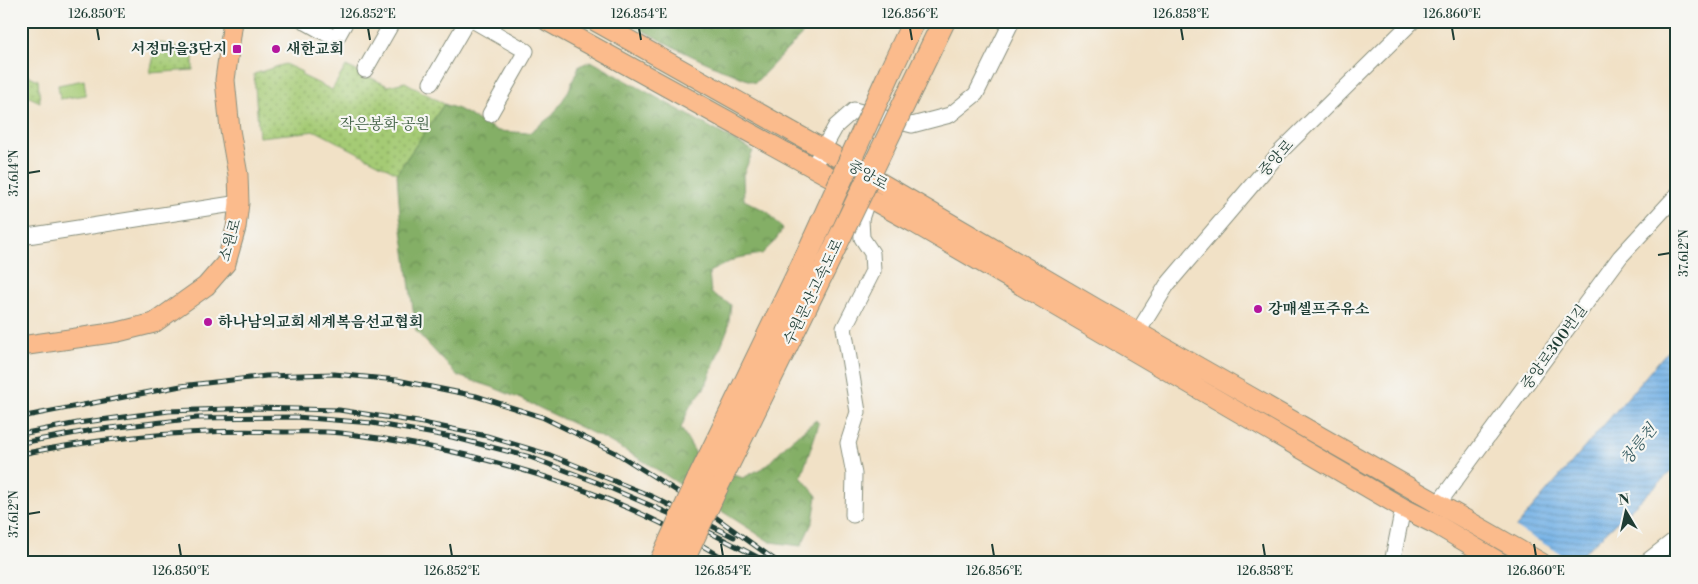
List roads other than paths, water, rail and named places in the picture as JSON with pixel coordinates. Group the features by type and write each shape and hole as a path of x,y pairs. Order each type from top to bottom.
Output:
{"highway":[{"name":"수원문산고속도로","path":"815,263 890,72 914,21"},
{"name":"수원문산고속도로","path":"660,563 707,484 815,263 913,85 944,21"},
{"name":"수원문산고속도로","path":"682,563 707,484"}],"main road":[{"name":"소원로","path":"21,346 118,332 154,323 206,286 226,263 236,228 239,203 238,175 230,130 225,80 234,21"},
{"name":"중앙로","path":"547,21 868,197 1443,506 1542,563"},
{"name":"중앙로","path":"595,21 823,149 1403,508 1437,525 1501,563"}],"street":[{"path":"304,21 336,39 346,21"},
{"path":"365,70 393,21"},
{"path":"432,83 467,21"},
{"path":"474,21 526,51 490,114"},
{"path":"813,167 836,126 854,110 912,125 950,115 976,94 1012,21"},
{"name":"중앙로","path":"1133,340 1167,285 1281,151 1413,21"},
{"name":"중앙로300번길","path":"1443,506 1620,257 1677,195"},
{"name":"중앙로","path":"853,515 854,474 848,443 858,412 844,328 872,271 872,253 862,238 861,219 868,197"},
{"path":"21,238 239,203"},
{"path":"1392,563 1403,508"},
{"path":"1645,563 1677,538"}],"water":[{"name":"창릉천","path":"1677,340 1677,466 1573,563 1485,563"}],"railway":[{"path":"21,417 181,386 266,376 334,374 397,380 476,396 542,417 616,453 696,503 779,563"},
{"path":"21,434 78,423 169,411 255,408 339,410 418,422 487,436 550,455 651,496 734,537"},
{"path":"21,443 93,430 197,418 296,417 372,423 452,437 530,457 596,482 682,519"},
{"path":"21,454 86,443 185,433 251,431 320,432 383,439 469,456 556,480 638,512 732,563"},
{"path":"709,532 769,563"}],"place":[{"name":"서정마을3단지","path":"237,49"},
{"name":"새한교회","path":"276,49"},
{"name":"강매셀프주유소","path":"1258,309"},
{"name":"하나남의교회 세계복음선교협회","path":"208,322"}],"park label":[{"name":"작은봉화 공원","path":"385,124"}]}
